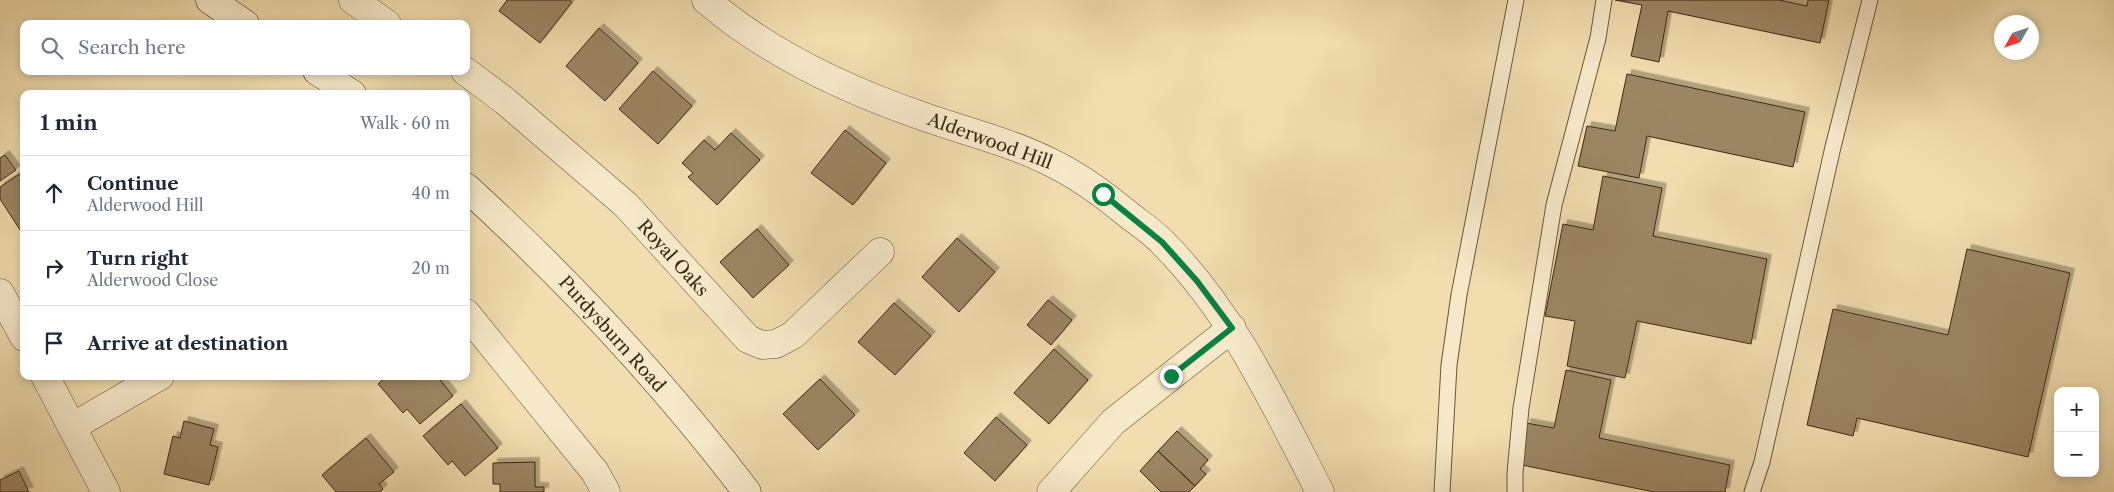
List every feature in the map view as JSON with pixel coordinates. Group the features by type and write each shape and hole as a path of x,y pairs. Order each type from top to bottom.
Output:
{"street":[{"path":"210,0 240,20"},
{"path":"353,0 380,20"},
{"name":"Alderwood Hill","path":"706,0 722,14 789,57 854,90 1050,162 1103,194 1162,242 1197,281 1232,328 1284,421 1320,492"},
{"path":"324,75 346,90"},
{"name":"Royal Oaks","path":"470,75 505,101 626,205 748,339 762,345 776,344 793,335 880,252"},
{"name":"Purdysburn Road","path":"470,191 530,245 610,330 707,440 747,492"},
{"path":"0,294 20,330"},
{"path":"470,318 595,472 606,488 606,492"},
{"path":"1051,492 1113,422 1232,328"},
{"path":"47,380 106,492"},
{"path":"72,427 153,380"}],"lane":[{"path":"1442,492 1450,365 1459,295 1516,0"},
{"path":"1515,492 1521,408 1552,215 1598,38 1604,0"},
{"path":"1752,492 1762,462 1833,147 1870,0"}],"building":[{"path":"507,0 569,0 572,2 540,43 499,11"},
{"path":"1615,0 1779,0 1807,6 1808,0 1829,0 1820,43 1668,11 1659,62 1631,56 1642,5"},
{"path":"599,28 638,63 605,101 566,66"},
{"path":"653,71 692,106 658,144 619,109"},
{"path":"1627,74 1805,112 1793,167 1647,136 1639,178 1578,166 1587,126 1615,131"},
{"path":"845,130 886,163 853,205 811,173"},
{"path":"731,133 760,160 717,205 688,177 693,173 682,163 704,140 715,150"},
{"path":"5,155 16,170 0,181 0,158"},
{"path":"20,174 20,230 0,199 0,187"},
{"path":"1603,176 1662,188 1653,236 1767,259 1751,344 1637,321 1625,378 1567,366 1575,321 1545,316 1563,224 1593,230"},
{"path":"757,229 789,265 753,298 720,262"},
{"path":"957,238 995,272 959,312 922,277"},
{"path":"1967,249 2070,273 2028,457 1857,418 1853,436 1807,425 1833,309 1948,335"},
{"path":"1048,300 1072,320 1051,345 1027,325"},
{"path":"894,303 931,336 895,375 858,342"},
{"path":"1054,349 1088,380 1049,424 1014,393"},
{"path":"1566,370 1611,380 1599,438 1730,465 1725,492 1654,492 1517,464 1526,423 1554,428"},
{"path":"820,379 855,415 818,450 783,414"},
{"path":"382,380 440,380 453,396 420,424 407,409 403,413 378,384"},
{"path":"461,404 498,448 465,476 452,461 448,465 423,436"},
{"path":"996,417 1027,445 995,481 964,453"},
{"path":"184,421 214,429 210,445 218,447 209,485 164,474 173,436 180,438"},
{"path":"1177,431 1208,460 1200,469 1206,474 1195,486 1158,451"},
{"path":"366,438 394,472 379,484 383,489 380,492 336,492 322,475"},
{"path":"1158,451 1195,486 1189,492 1161,492 1140,471"},
{"path":"535,462 535,487 544,487 544,492 500,492 500,484 493,484 493,463"},
{"path":"19,471 29,492 0,492 0,480"}],"route":[{"path":"1103,194 1162,242 1197,281 1232,328 1171,376"}]}
